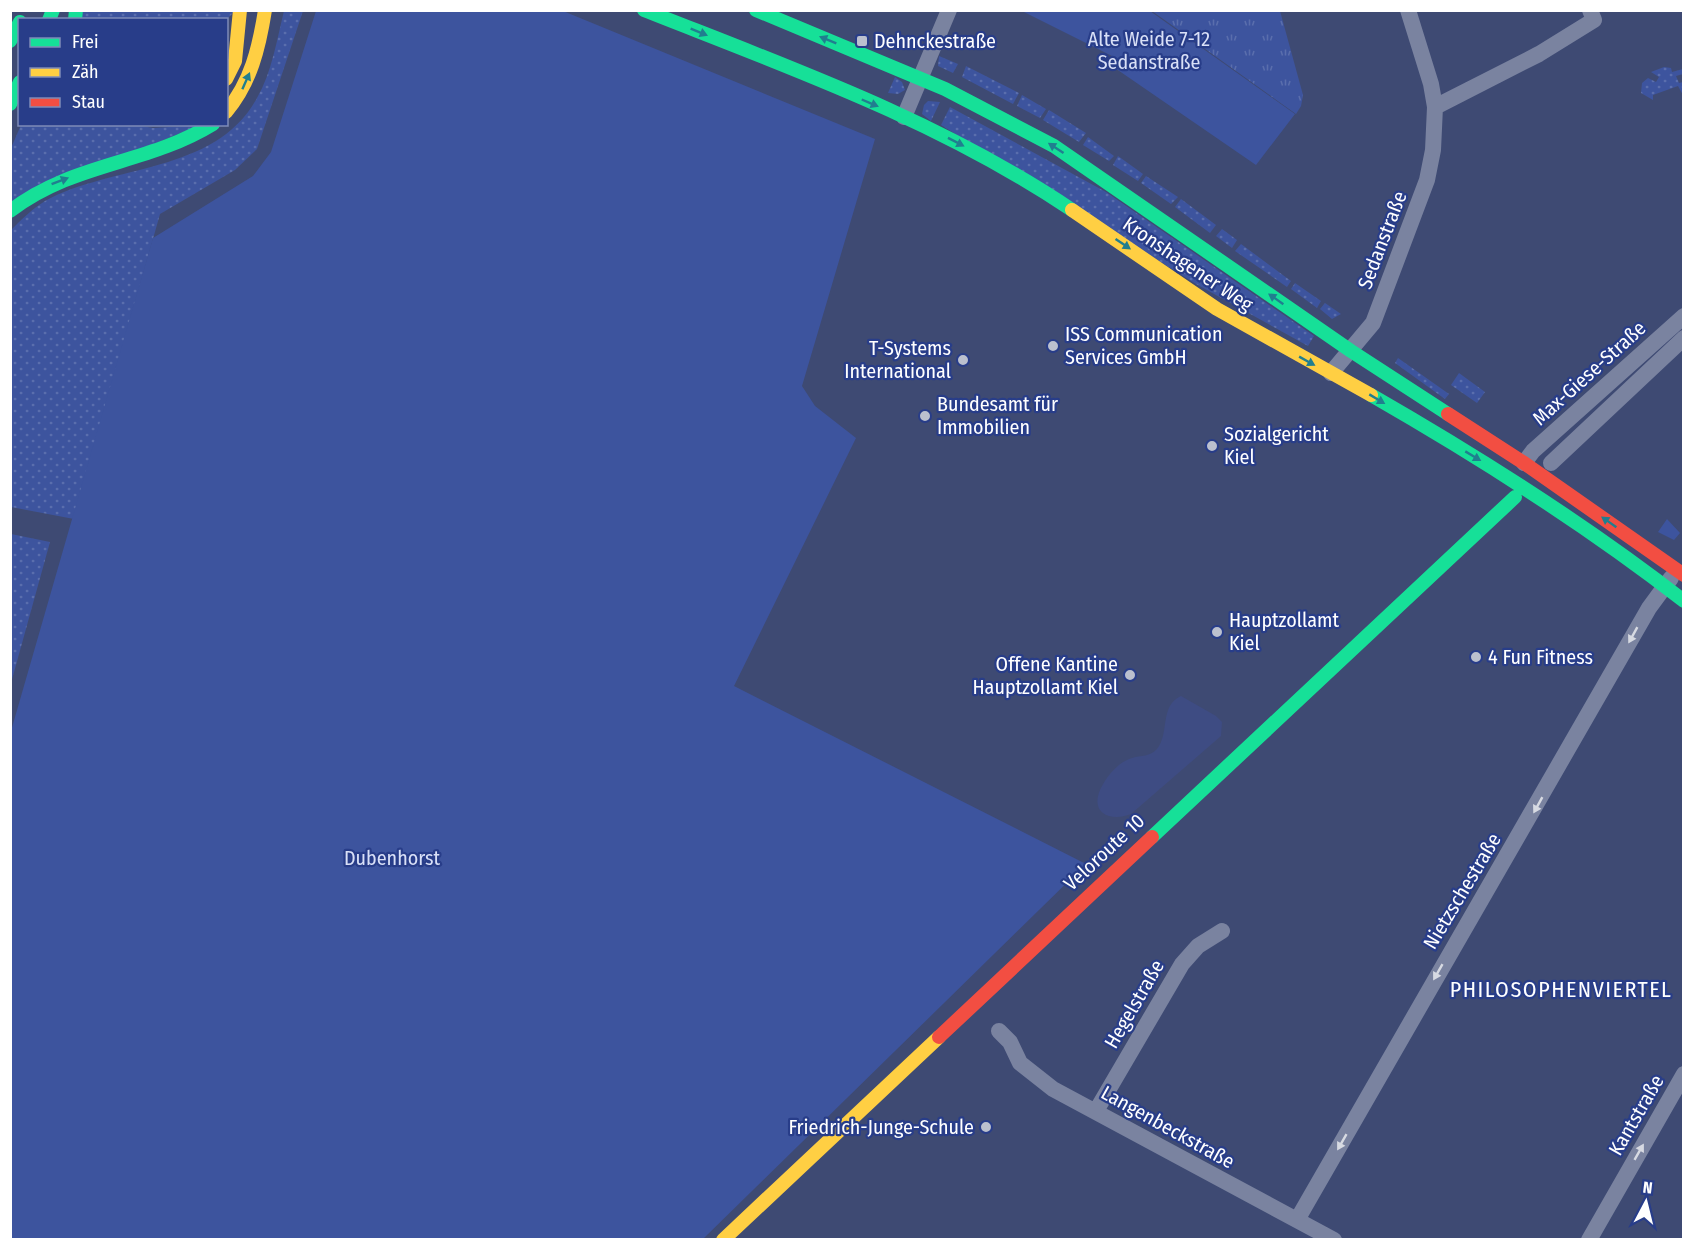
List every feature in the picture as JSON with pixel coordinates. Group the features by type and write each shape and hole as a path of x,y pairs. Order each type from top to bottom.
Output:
{"main road":[{"path":"228,75 235,61 240,10"},
{"path":"228,109 243,89 253,66 265,10"},
{"name":"Kronshagener Weg","path":"644,10 904,117 992,160 1040,189 1246,327 1331,373 1525,486 1683,601"},
{"name":"Kronshagener Weg","path":"756,10 921,78 1012,122 1053,146 1351,351 1682,569"},
{"path":"10,41 18,25"},
{"path":"10,104 18,86"},
{"path":"10,211 39,189 91,169 142,157 187,141 210,126"},
{"name":"Veloroute 10","path":"723,1239 1515,497"}],"street":[{"path":"904,117 949,10"},
{"name":"Sedanstraße","path":"1331,373 1373,323 1427,180 1435,107 1431,84 1408,10"},
{"path":"1435,107 1539,54 1594,20 1590,10"},
{"name":"Max-Giese-Straße","path":"1524,463 1546,439 1683,316"},
{"path":"1551,463 1683,338"},
{"name":"Nietzschestraße","path":"1297,1220 1649,608 1665,586 1682,569"},
{"name":"Hegelstraße","path":"1096,1111 1182,964 1198,946 1222,930"},
{"name":"Langenbeckstraße","path":"999,1031 1010,1042 1015,1055 1030,1073 1053,1089 1334,1239"},
{"name":"Kantstraße","path":"1589,1239 1683,1074"}],"green space":[{"path":"83,11 235,11 228,18 81,18"},
{"path":"284,11 303,11 257,149 235,170 160,214 74,519 11,507 10,231 45,201 72,189 190,154 216,141 239,123 257,98 267,77"},
{"name":"Dubenhorst","path":"316,11 563,11 875,139 802,386 815,406 856,438 734,686 1086,864 703,1239 11,1239 11,731 153,238 253,176 271,152"},
{"name":"Alte Weide 7-12 Sedanstraße","path":"1022,11 1150,11 1295,114 1256,165 1112,66 1116,58"},
{"path":"1152,11 1280,11 1303,95 1301,106 1296,114"},
{"path":"939,56 958,64 953,73 938,66"},
{"path":"966,66 1019,93 1013,104 962,77"},
{"path":"1664,67 1671,68 1672,72 1683,69 1683,74 1676,76 1679,83 1683,82 1683,95 1678,86 1653,95 1653,100 1641,93 1642,83 1648,78 1656,82 1659,77 1651,72"},
{"path":"895,77 902,82 905,90 898,94 888,93"},
{"path":"1022,95 1046,109 1040,118 1017,106"},
{"path":"928,101 940,102 931,121 922,114 924,105"},
{"path":"950,107 1106,192 1314,336 1308,346 1196,284 941,125"},
{"path":"1049,110 1086,133 1079,142 1043,120"},
{"path":"21,126 142,126 153,128 198,126 11,203 11,148"},
{"path":"1088,137 1114,156 1109,161 1083,145"},
{"path":"1118,156 1143,174 1138,181 1113,165"},
{"path":"1146,176 1178,197 1171,204 1141,183"},
{"path":"1181,199 1216,225 1210,233 1175,207"},
{"path":"1222,229 1237,240 1232,248 1216,236"},
{"path":"1241,244 1291,281 1287,287 1235,251"},
{"path":"1295,283 1321,301 1317,308 1291,289"},
{"path":"1325,303 1341,314 1332,319 1320,309"},
{"path":"1398,358 1449,394 1445,399 1395,363"},
{"path":"1459,373 1485,392 1477,403 1451,385"},
{"path":"1667,519 1680,533 1674,540 1658,532"},
{"path":"10,534 50,542 11,683"}],"shaded area":[{"path":"1181,696 1216,716 1222,722 1221,736 1131,814 1116,817 1104,814 1098,805 1098,798 1106,780 1122,763 1132,758 1148,755 1157,749 1161,743 1170,706"}],"traffic: fast":[{"path":"50,18 53,10"},
{"path":"75,18 76,10"},
{"path":"644,10 864,98 970,149 1022,178 1072,210"},
{"path":"756,10 945,89 1054,146 1351,351 1448,414"},
{"path":"10,41 18,26"},
{"path":"10,104 18,86"},
{"path":"10,211 59,182 162,148 188,138 209,126"},
{"path":"1371,395 1531,492 1609,545 1684,601"},
{"path":"1152,837 1515,497"}],"traffic: slow":[{"path":"228,75 235,61 240,10"},
{"path":"228,110 242,89 253,64 265,10"},
{"path":"1072,210 1217,309 1371,395"},
{"path":"723,1240 939,1037"}],"traffic: jam":[{"path":"1448,414 1524,463 1684,575"},
{"path":"939,1037 1152,837"}],"place":[{"name":"Dehnckestraße","path":"862,41"},
{"name":"ISS Communication Services GmbH","path":"1053,346"},
{"name":"T-Systems International","path":"963,360"},
{"name":"Bundesamt für Immobilien","path":"925,416"},
{"name":"Sozialgericht Kiel","path":"1212,446"},
{"name":"Hauptzollamt Kiel","path":"1217,632"},
{"name":"4 Fun Fitness","path":"1476,657"},
{"name":"Offene Kantine Hauptzollamt Kiel","path":"1130,675"},
{"name":"Friedrich-Junge-Schule","path":"986,1127"}],"district":[{"name":"PHILOSOPHENVIERTEL","path":"1561,989"}]}
